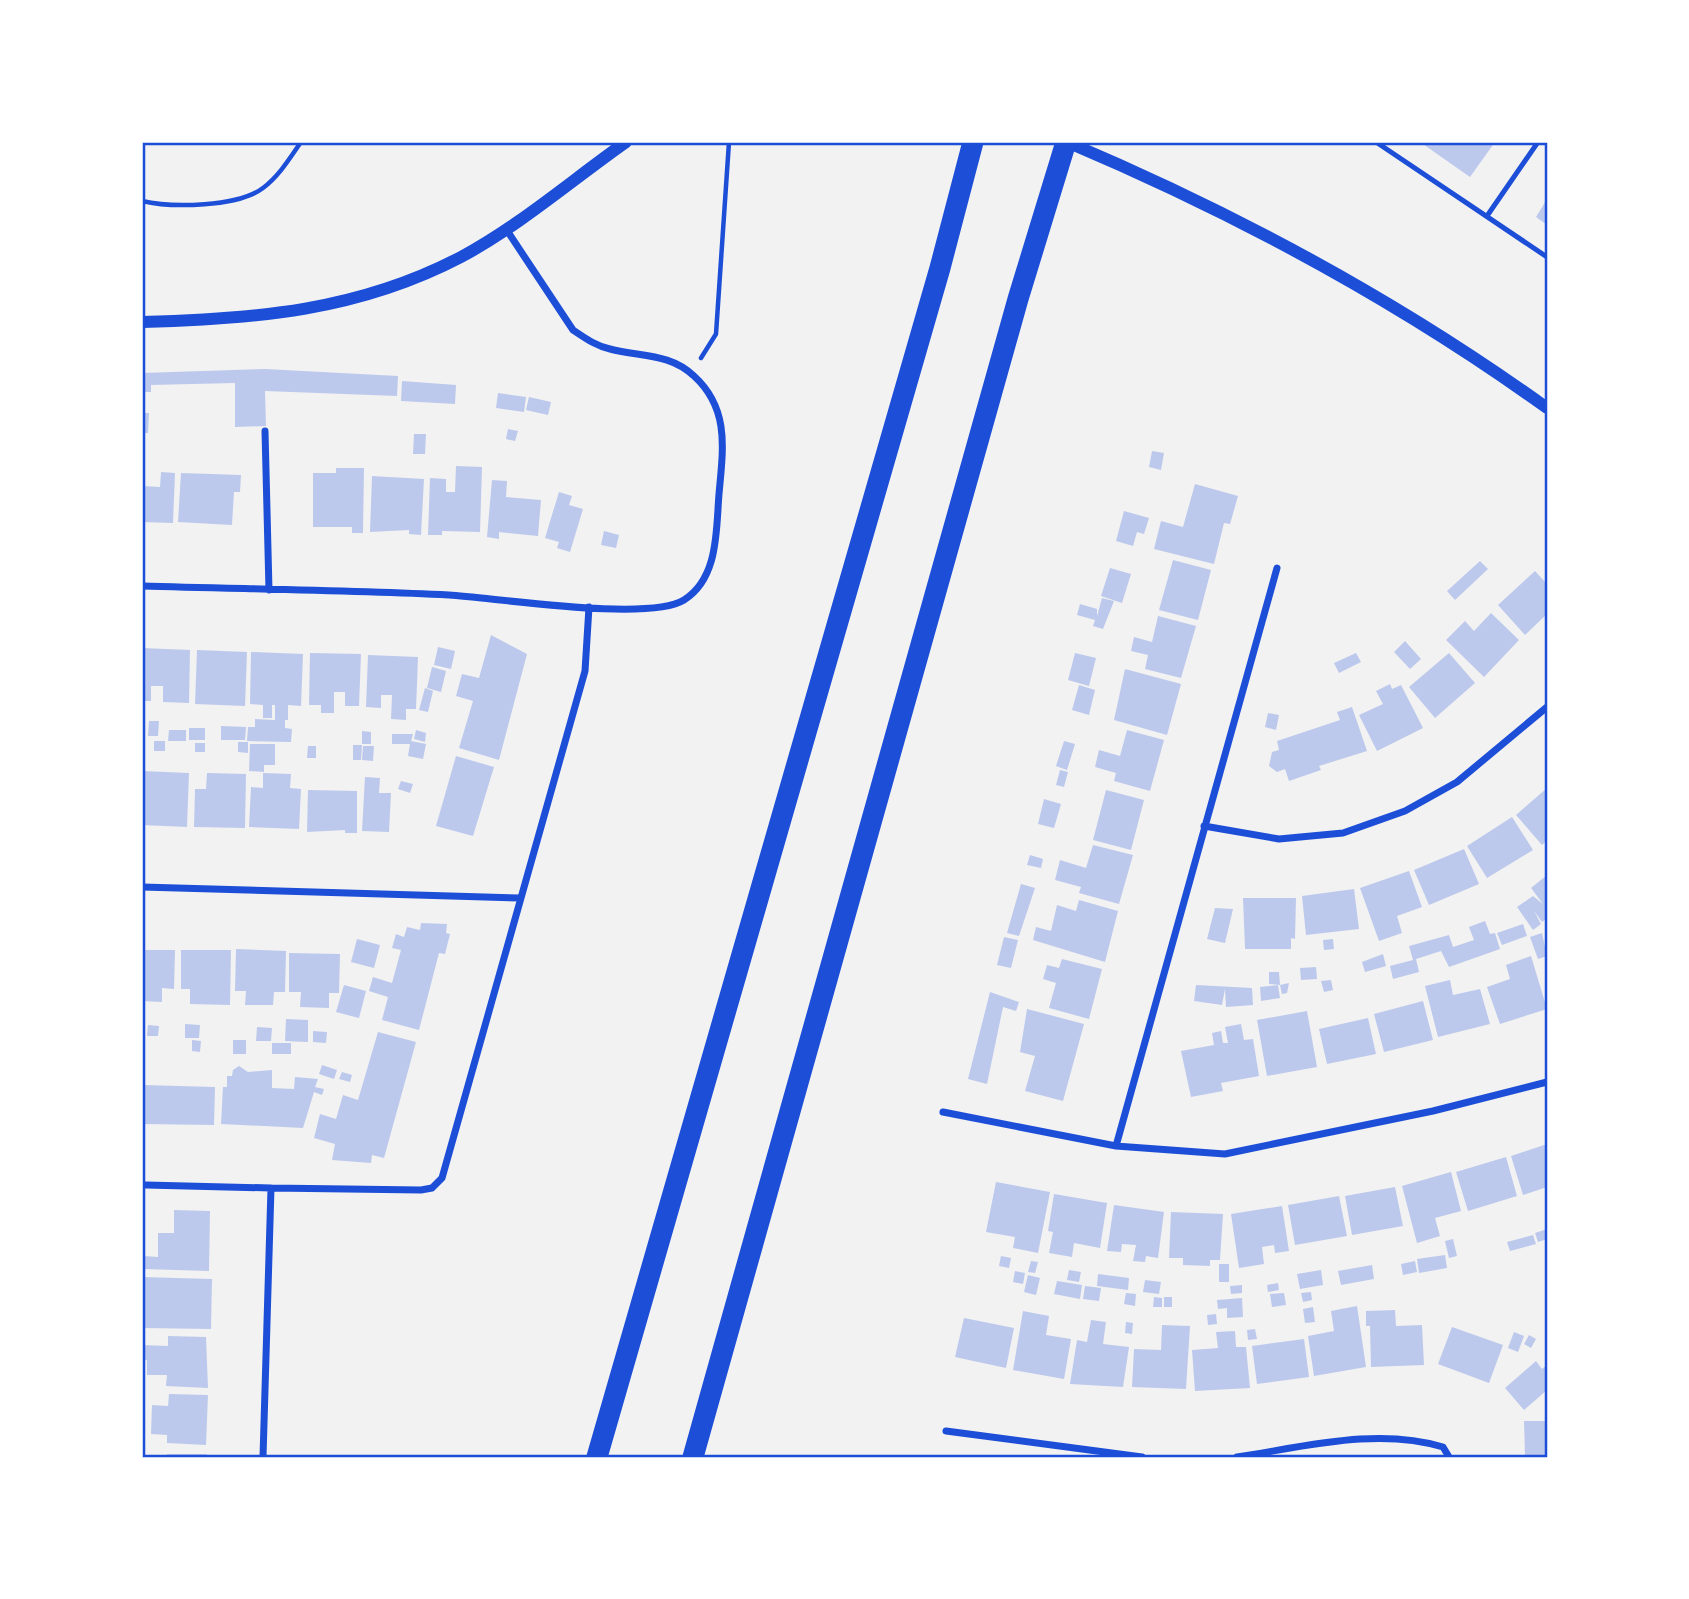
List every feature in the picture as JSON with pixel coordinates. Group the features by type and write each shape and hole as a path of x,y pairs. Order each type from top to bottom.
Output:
{"highway":[{"path":"597,1457 936,282 973,142"},
{"path":"693,1457 1015,313 1066,142"}],"street":[{"path":"142,322 222,320 336,305 461,257 626,142"},
{"path":"1066,142 1161,182 1262,232 1385,300 1461,346 1547,408"},
{"path":"142,586 449,595 589,607 662,608 686,599 698,589 706,575 714,549 724,434 721,416 704,386 677,363 656,356 610,349 589,341 573,330 506,228"},
{"path":"265,432 269,590"},
{"path":"1116,1146 1276,568"},
{"path":"146,1185 410,1190 432,1188 438,1184 445,1170 585,671 589,607"},
{"path":"1203,826 1279,839 1343,833 1405,811 1457,782 1547,707"},
{"path":"142,887 520,898"},
{"path":"943,1112 1116,1146 1225,1154 1433,1111 1547,1082"},
{"path":"263,1457 271,1188"},
{"path":"946,1431 1142,1457"},
{"path":"1237,1457 1358,1439 1413,1438 1443,1447 1449,1457"}],"lane":[{"path":"1376,142 1547,257"},
{"path":"1487,216 1538,142"}],"path":[{"path":"142,201 204,203 252,194 281,170 301,142"},
{"path":"701,359 716,334 727,205 729,142"}],"building":[{"path":"1420,142 1495,142 1470,177"},
{"path":"1547,199 1547,225 1536,217"},
{"path":"265,369 398,376 397,396 265,391 266,426 235,427 235,383 151,385 151,392 142,392 142,373"},
{"path":"402,381 456,385 455,404 401,401"},
{"path":"498,393 526,397 524,412 496,408"},
{"path":"529,397 551,402 548,415 526,410"},
{"path":"142,413 149,413 148,433 142,433"},
{"path":"508,429 518,431 515,441 506,439"},
{"path":"414,434 426,434 425,454 413,454"},
{"path":"1152,451 1164,453 1161,470 1149,467"},
{"path":"456,466 482,467 480,532 442,531 442,535 428,535 430,478 446,479 446,492 455,492"},
{"path":"336,468 364,468 363,533 352,533 352,527 313,527 313,473 336,473"},
{"path":"161,472 175,473 173,523 142,522 142,486 160,487"},
{"path":"181,473 241,475 240,492 234,492 232,525 178,522"},
{"path":"372,476 424,479 421,535 409,534 409,530 370,532"},
{"path":"492,480 507,481 506,497 541,500 538,536 499,532 499,539 487,537"},
{"path":"1195,484 1238,496 1230,524 1224,523 1214,564 1154,549 1161,521 1183,527"},
{"path":"559,492 572,496 569,505 583,509 570,552 557,548 559,542 545,538"},
{"path":"1124,511 1149,518 1144,534 1137,532 1133,546 1116,541"},
{"path":"604,531 619,535 616,548 601,545"},
{"path":"1173,560 1211,570 1198,620 1159,610"},
{"path":"1480,561 1488,569 1455,600 1447,591"},
{"path":"1110,568 1131,574 1122,603 1101,596"},
{"path":"1535,571 1547,584 1547,614 1525,635 1498,605"},
{"path":"1102,598 1114,601 1103,629 1093,626 1095,620 1077,615 1080,604 1097,609 1097,616"},
{"path":"1491,613 1519,640 1484,677 1446,640 1465,621 1474,631"},
{"path":"1158,616 1196,626 1181,678 1145,669 1148,655 1131,651 1134,637 1152,642"},
{"path":"491,635 527,654 499,760 459,748 473,701 456,696 462,674 479,678"},
{"path":"1405,641 1421,659 1410,669 1394,652"},
{"path":"438,647 455,651 451,669 434,665"},
{"path":"142,648 190,650 189,703 163,702 163,686 151,686 151,701 142,701"},
{"path":"197,650 247,652 245,706 195,704"},
{"path":"251,652 303,654 301,706 288,705 288,720 285,720 285,728 292,729 291,742 247,741 248,727 255,727 255,719 275,720 275,705 272,705 272,718 263,718 263,705 250,704"},
{"path":"310,653 361,654 359,706 345,706 345,692 334,692 334,713 321,713 321,705 309,705"},
{"path":"1075,653 1096,658 1089,686 1068,680"},
{"path":"1356,653 1361,662 1339,673 1334,663"},
{"path":"1449,653 1475,683 1435,718 1409,687"},
{"path":"368,655 418,657 416,709 406,709 406,720 391,719 392,695 381,695 381,708 366,707"},
{"path":"432,667 446,671 441,692 427,688"},
{"path":"1125,669 1181,684 1167,735 1114,720"},
{"path":"1390,684 1392,689 1401,685 1423,728 1377,751 1359,715 1383,704 1376,691"},
{"path":"1079,685 1095,690 1089,715 1072,710"},
{"path":"425,688 433,691 428,712 419,710"},
{"path":"1352,707 1367,751 1319,766 1321,770 1289,781 1285,769 1277,772 1269,766 1272,752 1279,750 1277,741 1340,720 1337,712"},
{"path":"1268,713 1279,715 1276,730 1265,727"},
{"path":"149,721 159,721 158,736 148,736"},
{"path":"221,726 246,727 245,740 221,740"},
{"path":"189,728 205,728 205,740 189,740"},
{"path":"169,730 186,730 186,741 168,741"},
{"path":"416,730 426,733 425,742 414,739"},
{"path":"1127,730 1164,740 1150,791 1114,781 1116,773 1095,767 1099,750 1120,756"},
{"path":"362,731 371,732 371,744 362,744"},
{"path":"392,734 413,734 411,741 426,744 423,759 408,756 410,744 392,744"},
{"path":"154,741 165,741 165,751 154,751"},
{"path":"1064,741 1075,744 1067,770 1056,766"},
{"path":"238,742 248,742 248,753 238,752"},
{"path":"195,743 205,743 205,752 195,752"},
{"path":"250,744 275,744 275,765 264,765 264,772 249,771"},
{"path":"353,745 362,745 361,760 353,760"},
{"path":"308,746 316,746 316,758 307,758"},
{"path":"363,746 374,746 373,761 362,760"},
{"path":"456,756 494,767 473,836 436,826"},
{"path":"1060,770 1068,772 1064,787 1056,785"},
{"path":"142,771 189,773 187,827 142,825"},
{"path":"207,773 246,774 245,828 194,827 195,789 206,789"},
{"path":"263,773 291,774 290,788 301,789 299,829 249,827 251,787 263,788"},
{"path":"365,777 380,778 379,793 391,793 389,832 362,831"},
{"path":"401,781 413,784 410,793 398,789"},
{"path":"1547,788 1547,840 1542,845 1516,815"},
{"path":"308,790 357,791 357,833 345,833 345,830 307,832"},
{"path":"1106,790 1144,800 1131,850 1093,840"},
{"path":"1044,799 1061,804 1054,828 1038,824"},
{"path":"1512,817 1533,850 1487,878 1467,846"},
{"path":"1093,845 1133,855 1119,904 1079,893 1081,887 1055,880 1060,860 1086,868"},
{"path":"1464,849 1479,884 1429,905 1414,870"},
{"path":"1030,855 1043,859 1041,868 1027,865"},
{"path":"1409,871 1422,907 1397,916 1402,933 1379,941 1360,888"},
{"path":"1547,875 1547,918 1542,922 1534,911 1541,924 1533,930 1517,907 1533,896 1543,904 1531,888"},
{"path":"1021,884 1035,888 1019,936 1007,933"},
{"path":"1354,889 1359,929 1306,935 1302,896"},
{"path":"1243,898 1296,898 1295,939 1291,938 1291,949 1245,949"},
{"path":"1079,900 1118,911 1105,962 1033,940 1036,927 1051,931 1057,905 1076,911"},
{"path":"1215,908 1233,909 1225,943 1207,939"},
{"path":"1485,921 1490,934 1495,933 1500,949 1449,967 1441,951 1416,959 1419,972 1393,979 1390,966 1413,960 1409,946 1449,935 1453,947 1474,940 1469,927"},
{"path":"421,923 447,924 446,933 450,934 445,954 439,953 419,1030 382,1020 388,997 369,991 373,977 392,983 401,950 392,948 396,934 404,937 407,927 420,930"},
{"path":"1523,924 1527,936 1502,945 1497,933"},
{"path":"1542,933 1547,956 1538,959 1530,937"},
{"path":"1004,937 1018,940 1011,968 997,965"},
{"path":"357,939 380,945 374,968 351,962"},
{"path":"1333,939 1334,949 1324,950 1323,940"},
{"path":"236,949 286,951 285,992 274,992 273,1005 245,1005 246,991 235,991"},
{"path":"142,950 175,950 174,989 162,988 162,1002 142,1001"},
{"path":"181,950 231,950 230,1005 190,1004 190,989 181,989"},
{"path":"289,953 340,954 339,993 329,993 329,1008 300,1007 301,992 289,992"},
{"path":"1383,954 1386,966 1365,972 1362,962"},
{"path":"1531,956 1547,1009 1500,1024 1487,987 1510,979 1506,965"},
{"path":"1062,959 1102,969 1089,1019 1049,1008 1056,983 1043,979 1047,965 1059,968"},
{"path":"1316,967 1317,979 1301,980 1300,968"},
{"path":"1269,972 1279,972 1280,985 1269,984"},
{"path":"1331,980 1333,990 1324,992 1321,981"},
{"path":"1450,980 1453,995 1480,989 1490,1024 1438,1037 1425,986"},
{"path":"1289,983 1287,993 1282,994 1280,985"},
{"path":"344,985 366,991 359,1018 336,1012"},
{"path":"1196,985 1252,988 1253,1005 1226,1007 1225,989 1222,1005 1194,1001"},
{"path":"1278,985 1280,998 1261,1001 1260,987"},
{"path":"990,992 1019,1002 1016,1011 1003,1007 987,1084 968,1079"},
{"path":"1423,1001 1433,1040 1384,1052 1374,1014"},
{"path":"1027,1009 1084,1024 1063,1101 1025,1091 1035,1056 1020,1052"},
{"path":"1307,1011 1317,1067 1267,1076 1257,1020"},
{"path":"1368,1018 1376,1054 1327,1064 1319,1029"},
{"path":"286,1019 308,1020 308,1042 285,1041"},
{"path":"185,1024 200,1025 199,1038 185,1038"},
{"path":"1241,1024 1244,1040 1253,1039 1259,1076 1221,1083 1223,1091 1191,1097 1181,1051 1214,1045 1212,1033 1221,1031 1223,1043 1228,1043 1225,1027"},
{"path":"148,1025 159,1026 158,1036 147,1036"},
{"path":"257,1027 272,1028 271,1041 256,1041"},
{"path":"313,1031 327,1032 326,1043 313,1042"},
{"path":"378,1032 416,1042 384,1158 372,1155 371,1163 332,1160 335,1144 314,1138 320,1114 336,1119 343,1095 358,1100"},
{"path":"192,1040 201,1041 200,1052 192,1051"},
{"path":"233,1040 246,1040 246,1054 233,1054"},
{"path":"272,1043 291,1043 291,1054 272,1054"},
{"path":"322,1065 337,1070 334,1079 319,1074"},
{"path":"239,1066 248,1072 272,1070 272,1088 294,1089 295,1077 318,1079 315,1087 324,1089 322,1095 314,1092 303,1128 221,1124 223,1087 227,1087 227,1076 232,1076 233,1070"},
{"path":"342,1072 352,1075 350,1082 339,1079"},
{"path":"142,1085 215,1087 214,1125 142,1124"},
{"path":"1547,1144 1547,1187 1523,1195 1511,1156"},
{"path":"1506,1157 1517,1196 1468,1211 1456,1172"},
{"path":"1451,1172 1461,1211 1435,1218 1440,1236 1417,1243 1402,1186"},
{"path":"996,1182 1050,1192 1038,1253 1013,1248 1015,1237 986,1232"},
{"path":"1395,1187 1403,1226 1352,1235 1345,1196"},
{"path":"1054,1194 1107,1203 1100,1248 1074,1243 1072,1257 1049,1253 1053,1232 1048,1231"},
{"path":"1339,1196 1347,1236 1295,1245 1288,1205"},
{"path":"1114,1205 1164,1212 1158,1258 1146,1256 1145,1262 1133,1261 1136,1245 1122,1244 1121,1252 1107,1251"},
{"path":"1282,1206 1289,1251 1275,1253 1274,1245 1262,1247 1264,1264 1239,1268 1231,1214"},
{"path":"174,1210 210,1211 209,1271 143,1269 144,1256 158,1257 158,1233 174,1233"},
{"path":"1171,1212 1223,1214 1220,1260 1210,1260 1210,1266 1183,1265 1183,1258 1169,1258"},
{"path":"1547,1229 1547,1239 1538,1242 1535,1233"},
{"path":"1533,1235 1536,1244 1510,1251 1507,1242"},
{"path":"1453,1239 1457,1256 1449,1258 1445,1241"},
{"path":"1445,1255 1447,1268 1419,1273 1417,1259"},
{"path":"1001,1256 1011,1258 1009,1268 999,1266"},
{"path":"1031,1261 1038,1262 1035,1273 1028,1272"},
{"path":"1415,1261 1417,1272 1403,1275 1401,1264"},
{"path":"1219,1264 1229,1264 1229,1282 1219,1282"},
{"path":"1372,1265 1374,1279 1341,1285 1338,1271"},
{"path":"1069,1270 1081,1272 1079,1282 1067,1280"},
{"path":"1321,1270 1323,1285 1300,1289 1297,1274"},
{"path":"1015,1271 1025,1273 1023,1284 1013,1282"},
{"path":"1098,1274 1129,1278 1128,1290 1097,1286"},
{"path":"1028,1275 1040,1278 1036,1295 1024,1292"},
{"path":"142,1277 212,1279 211,1329 142,1328"},
{"path":"1145,1280 1161,1282 1159,1294 1143,1292"},
{"path":"1057,1281 1082,1285 1080,1299 1054,1294"},
{"path":"1278,1283 1279,1290 1268,1292 1267,1285"},
{"path":"1242,1285 1242,1293 1231,1294 1230,1286"},
{"path":"1085,1286 1101,1288 1099,1301 1083,1299"},
{"path":"1311,1292 1312,1300 1303,1302 1301,1293"},
{"path":"1126,1293 1136,1294 1135,1306 1124,1304"},
{"path":"1284,1293 1286,1305 1272,1307 1270,1294"},
{"path":"1154,1297 1162,1298 1162,1307 1153,1307"},
{"path":"1164,1297 1172,1297 1172,1307 1164,1307"},
{"path":"1242,1298 1243,1317 1227,1318 1227,1308 1218,1309 1217,1300"},
{"path":"1357,1306 1366,1367 1314,1376 1308,1336 1334,1331 1331,1311"},
{"path":"1313,1307 1315,1322 1305,1323 1303,1309"},
{"path":"1395,1310 1396,1326 1422,1325 1424,1365 1371,1367 1370,1326 1366,1326 1366,1311"},
{"path":"1023,1311 1049,1316 1046,1335 1071,1339 1064,1379 1013,1370"},
{"path":"1216,1314 1217,1324 1208,1325 1207,1315"},
{"path":"964,1318 1014,1328 1006,1368 955,1357"},
{"path":"1091,1320 1106,1322 1103,1344 1129,1347 1123,1387 1070,1384 1077,1340 1087,1342"},
{"path":"1126,1322 1133,1323 1132,1334 1125,1333"},
{"path":"1162,1325 1190,1326 1186,1389 1132,1387 1134,1349 1161,1350"},
{"path":"1452,1327 1503,1345 1489,1383 1438,1364"},
{"path":"1255,1329 1257,1339 1248,1340 1247,1330"},
{"path":"1235,1331 1236,1347 1246,1347 1250,1388 1195,1391 1192,1350 1218,1348 1216,1332"},
{"path":"1514,1332 1524,1336 1518,1352 1508,1348"},
{"path":"1529,1335 1536,1339 1531,1348 1524,1344"},
{"path":"168,1336 206,1337 208,1388 166,1386 167,1375 147,1375 147,1360 142,1360 142,1345 168,1346"},
{"path":"1304,1339 1309,1377 1257,1384 1252,1346"},
{"path":"1536,1361 1542,1369 1547,1365 1547,1390 1524,1410 1505,1388"},
{"path":"169,1394 208,1395 206,1445 167,1443 167,1435 151,1434 152,1405 168,1406"},
{"path":"1524,1421 1547,1421 1547,1457 1525,1457"},
{"path":"167,1454 207,1454 207,1457 167,1457"}]}
